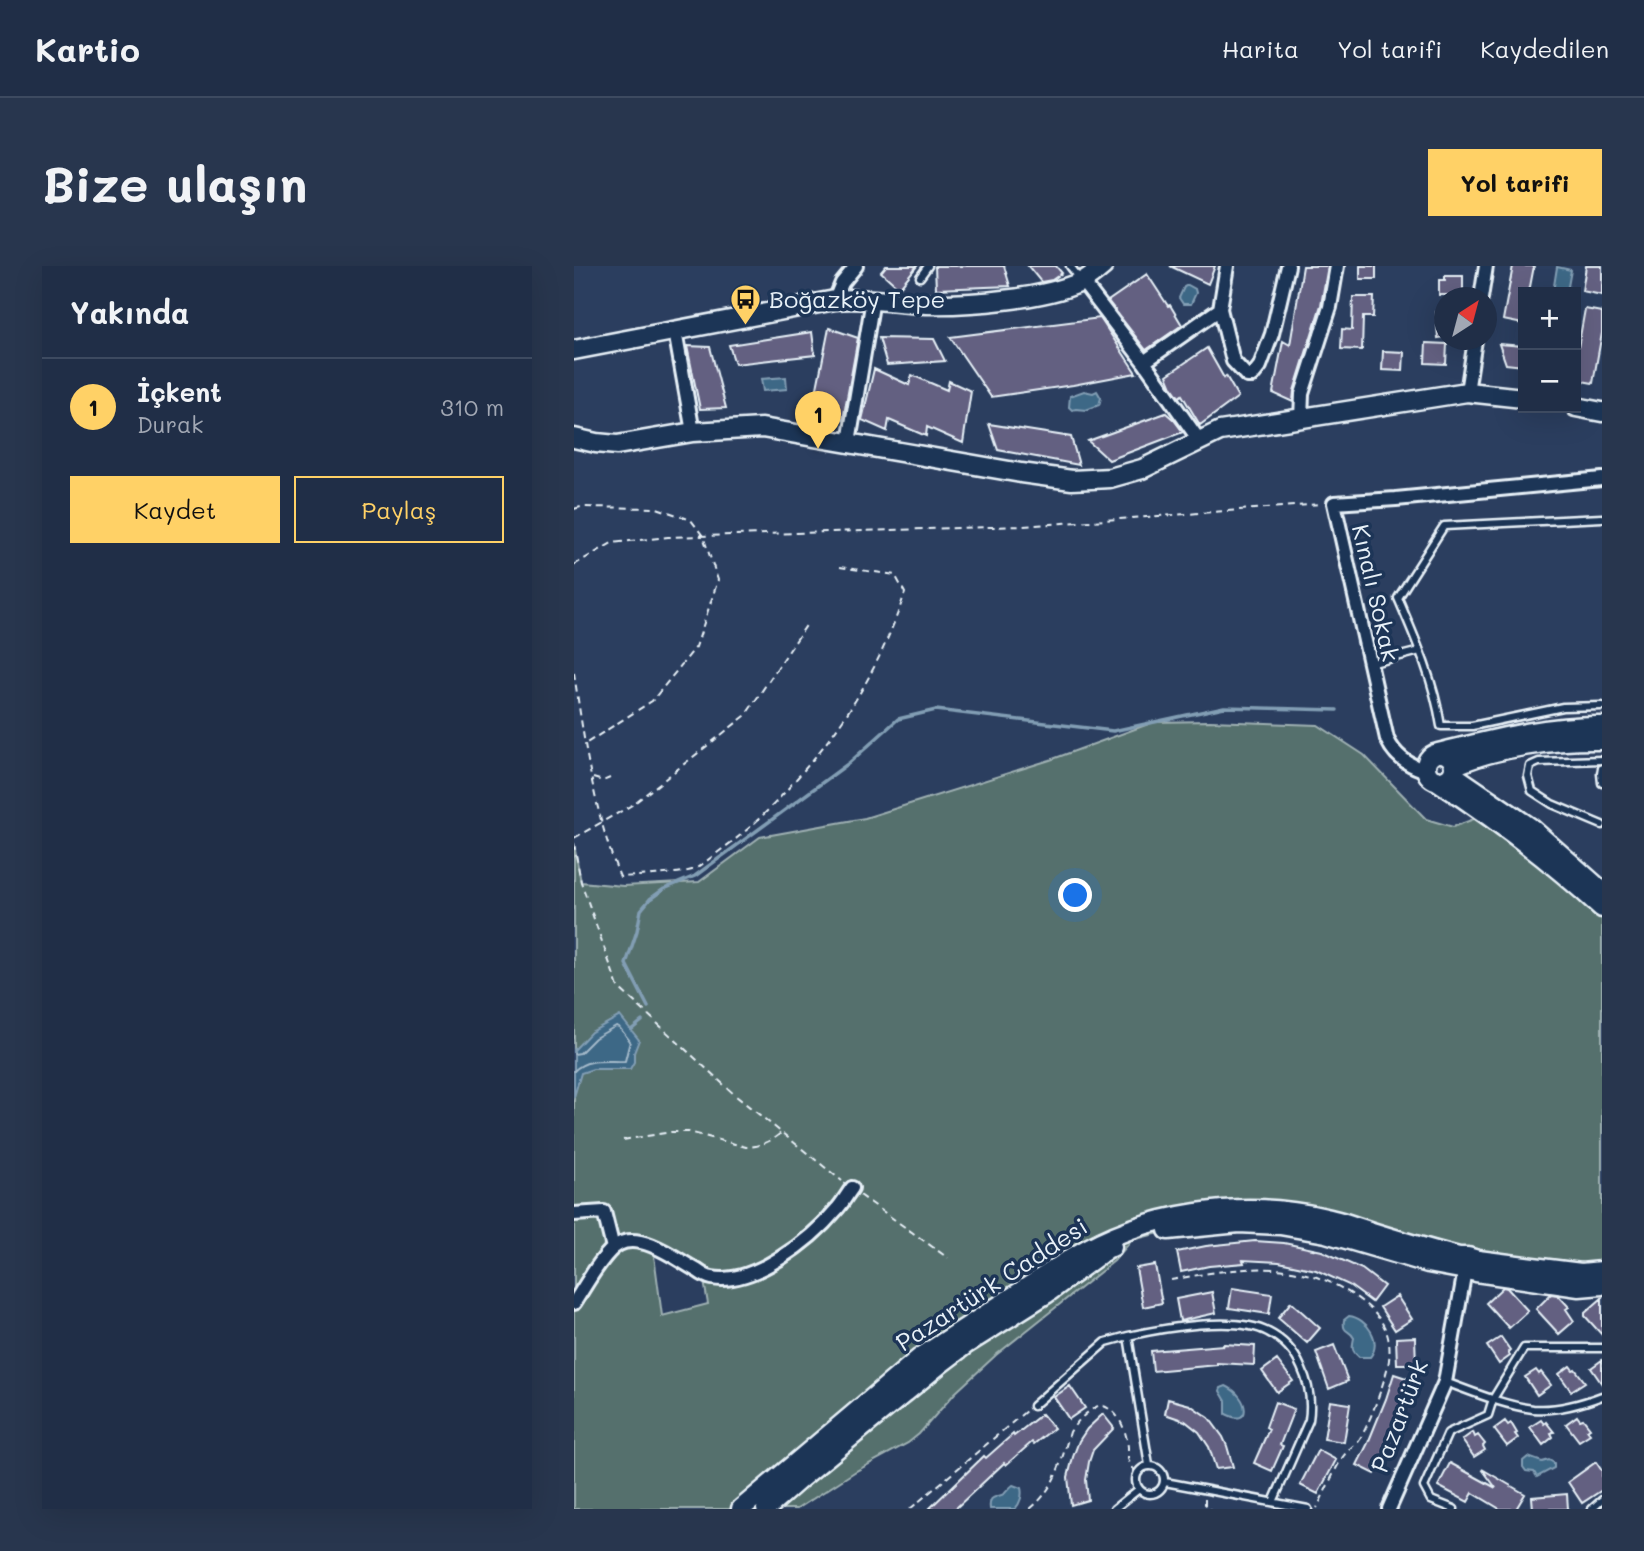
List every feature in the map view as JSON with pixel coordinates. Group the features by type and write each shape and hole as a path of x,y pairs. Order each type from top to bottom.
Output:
{"street":[{"path":"835,300 842,284 856,266"},
{"path":"574,350 835,300 873,299 927,304 980,302 1048,292 1082,281 1103,266"},
{"path":"1227,266 1220,309 1233,361 1247,376 1252,376 1260,366 1272,334 1288,266"},
{"path":"1301,419 1302,394 1330,307 1337,266"},
{"path":"1483,287 1486,266"},
{"path":"1082,281 1199,440"},
{"path":"849,443 873,299"},
{"path":"1144,362 1220,309"},
{"path":"675,331 692,432"},
{"path":"1466,392 1473,350"},
{"path":"574,438 617,444 692,432 762,428 1072,480 1110,478 1142,469 1220,431 1466,392 1518,397"},
{"path":"1581,408 1602,412"},
{"path":"574,432 596,443"},
{"name":"Kınalı Sokak","path":"1442,773 1418,769 1401,759 1387,739 1334,503 1602,479"},
{"path":"1442,773 1450,757 1438,753 1542,730 1602,726"},
{"path":"1442,773 1466,760 1483,755 1568,740 1602,740"},
{"path":"1479,792 1472,774 1483,755"},
{"path":"1442,773 1479,792 1531,828 1602,891"},
{"path":"1442,773 1602,908"},
{"path":"574,1304 609,1252 618,1244 629,1240 643,1242 710,1278 728,1279 746,1275 776,1260 819,1228 852,1188"},
{"name":"Pazartürk Caddesi","path":"741,1509 921,1357 1084,1251 1111,1236 1133,1228 1233,1209 1265,1209 1327,1218 1459,1257 1472,1264"},
{"path":"574,1214 604,1212 613,1248"},
{"name":"Pazartürk Caddesi","path":"766,1509 951,1355 1046,1294 1108,1248 1171,1230 1240,1223 1280,1225 1326,1233 1428,1264 1472,1264"},
{"path":"1472,1264 1581,1273 1602,1271"},
{"path":"1472,1264 1580,1287 1602,1285"},
{"name":"Pazartürk","path":"1389,1509 1445,1382 1472,1264"}],"lane":[{"path":"920,277 929,266"},
{"path":"1070,266 1082,281"},
{"path":"1602,518 1444,526 1398,598 1438,702 1441,726 1472,726 1563,706 1602,706"},
{"path":"1369,664 1420,651"},
{"path":"1602,760 1539,762 1530,766 1528,776 1532,791 1552,804 1602,825"},
{"path":"1602,768 1602,783"},
{"path":"1033,1406 1106,1342 1166,1328 1241,1324 1267,1330 1286,1343 1296,1356 1307,1379 1311,1406 1309,1420 1273,1502"},
{"path":"1128,1336 1149,1465"},
{"path":"1454,1509 1431,1500 1424,1488 1448,1433 1488,1415 1493,1399 1524,1348 1602,1348"},
{"path":"1445,1382 1493,1399 1535,1409 1576,1405 1602,1396"},
{"path":"1149,1465 1157,1467 1163,1473 1165,1482 1161,1490 1154,1494 1139,1489 1136,1482 1141,1468 1149,1465"},
{"path":"1165,1482 1308,1509"},
{"path":"1114,1509 1139,1489"},
{"path":"1592,1509 1602,1500"}],"path":[{"path":"574,565 612,543 668,537 1023,526 1334,503"},
{"path":"574,509 657,508 691,520 703,536 718,580 696,647 652,701 584,744"},
{"path":"574,673 584,744 609,850 620,877 693,870 743,835 770,809 816,756 865,687 893,629 905,593 895,575 840,567"},
{"path":"574,838 632,806 745,716 807,624"},
{"path":"592,778 603,781 610,778"},
{"path":"574,843 581,882 618,987 736,1096 781,1133 948,1258"},
{"path":"574,873 579,872"},
{"path":"623,1140 671,1132 689,1132 755,1147 781,1133"},
{"path":"1171,1280 1252,1268 1297,1272 1334,1283 1376,1314 1386,1328 1390,1346 1389,1363 1382,1383 1361,1437 1342,1458 1316,1509"},
{"path":"1030,1509 1051,1486 1074,1426 1100,1405 1112,1410 1119,1419 1128,1444 1129,1460 1137,1474"},
{"path":"910,1509 1033,1406"},
{"path":"1205,1490 1205,1504 1211,1509"}],"green space":[{"path":"1154,722 1318,725 1364,755 1426,819 1453,827 1495,811 1602,900 1602,1266 1544,1264 1222,1217 1132,1240 1114,1261 996,1355 955,1393 908,1443 856,1471 797,1509 574,1509 574,845 581,882 623,886 699,882 760,837 865,818 1050,760","holes":["653,1248 703,1275 708,1304 662,1316"]}],"water":[{"path":"1557,267 1571,270 1568,287 1554,287"},
{"path":"1188,285 1195,289 1196,293 1191,304 1183,304 1179,298 1184,287"},
{"path":"786,377 787,389 763,391 761,379"},
{"path":"1084,391 1097,391 1101,398 1099,405 1086,410 1072,410 1069,407 1070,396"},
{"path":"620,1016 639,1040 634,1062 630,1069 593,1069 581,1073 574,1097 574,1050 591,1032"},
{"path":"1349,1316 1362,1321 1371,1332 1375,1345 1370,1357 1359,1357 1353,1350 1354,1338 1344,1324 1344,1320"},
{"path":"1226,1386 1240,1397 1243,1403 1244,1414 1240,1417 1226,1414 1226,1401 1220,1391"},
{"path":"1528,1457 1542,1462 1549,1460 1554,1463 1554,1468 1537,1477 1534,1472 1526,1471 1523,1467 1523,1461"},
{"path":"1013,1485 1022,1491 1015,1509 990,1509 992,1498 1002,1495"}],"building":[{"path":"886,266 917,266 899,288 881,272"},
{"path":"935,266 1004,266 1010,286 936,289"},
{"path":"1028,266 1056,266 1062,273 1052,280 1041,282"},
{"path":"1170,266 1215,266 1208,284"},
{"path":"1303,266 1328,266 1321,305 1293,402 1273,393 1283,341 1290,345"},
{"path":"1360,266 1376,266 1376,279 1360,279"},
{"path":"1513,266 1534,266 1530,287 1518,287 1518,323 1503,320"},
{"path":"1586,266 1602,266 1602,295 1582,291"},
{"path":"1147,274 1182,325 1146,350 1108,301"},
{"path":"1445,276 1463,276 1463,287 1439,287 1439,280 1445,280"},
{"path":"1353,297 1374,297 1373,317 1363,317 1362,350 1341,349 1342,329 1352,330"},
{"path":"1585,309 1602,312 1602,333 1593,383 1581,381 1581,331"},
{"path":"1100,318 1136,373 991,397 950,337"},
{"path":"829,328 858,338 843,420 813,408"},
{"path":"812,332 815,355 735,364 729,345"},
{"path":"879,338 934,339 945,361 887,365"},
{"path":"1426,343 1434,343 1434,350 1447,350 1446,364 1425,363"},
{"path":"1499,344 1518,346 1518,365 1506,364"},
{"path":"687,346 710,347 726,408 700,409"},
{"path":"1207,348 1238,397 1200,425 1182,395 1179,397 1172,387 1167,375"},
{"path":"1383,351 1404,352 1403,371 1382,370"},
{"path":"874,369 909,385 912,375 947,390 949,381 971,391 963,443 927,427 926,436 889,420 887,431 862,420"},
{"path":"1166,413 1183,432 1109,460 1088,441"},
{"path":"989,424 1071,437 1079,465 998,450"},
{"path":"1255,1241 1284,1243 1322,1251 1362,1269 1384,1286 1372,1302 1349,1285 1316,1270 1279,1262 1243,1260 1244,1263 1181,1272 1177,1252"},
{"path":"1155,1265 1162,1303 1143,1307 1136,1268"},
{"path":"1503,1287 1528,1311 1509,1328 1486,1303"},
{"path":"1232,1288 1272,1294 1269,1314 1229,1308"},
{"path":"1212,1292 1216,1313 1180,1321 1176,1299"},
{"path":"1551,1294 1558,1295 1569,1307 1566,1309 1574,1321 1559,1334 1536,1309"},
{"path":"1397,1296 1412,1319 1395,1330 1380,1307"},
{"path":"1602,1298 1602,1335 1585,1313"},
{"path":"1291,1302 1320,1328 1307,1343 1278,1318"},
{"path":"1415,1337 1416,1364 1397,1364 1396,1338"},
{"path":"1501,1337 1510,1350 1510,1356 1499,1364 1487,1346"},
{"path":"1224,1344 1255,1346 1254,1365 1217,1363 1153,1371 1151,1351 1223,1347"},
{"path":"1334,1345 1348,1381 1329,1389 1316,1352"},
{"path":"1277,1360 1293,1381 1277,1392 1262,1371"},
{"path":"1602,1360 1602,1384 1591,1368"},
{"path":"1570,1366 1585,1382 1571,1391 1559,1374"},
{"path":"1536,1370 1539,1374 1541,1372 1551,1385 1537,1395 1525,1377"},
{"path":"1394,1374 1412,1380 1401,1416 1375,1474 1357,1465"},
{"path":"1070,1386 1085,1408 1069,1419 1054,1397"},
{"path":"1168,1399 1190,1405 1209,1418 1223,1437 1233,1467 1216,1469 1209,1447 1199,1432 1185,1421 1165,1414"},
{"path":"1330,1401 1350,1404 1344,1442 1324,1439"},
{"path":"1275,1402 1294,1409 1272,1471 1254,1463 1269,1429 1266,1427"},
{"path":"1042,1414 1054,1428 1034,1444 1032,1442 1006,1465 1004,1463 955,1509 929,1509 984,1456 986,1458 1013,1434 1014,1436"},
{"path":"1103,1414 1114,1428 1093,1450 1086,1480 1088,1500 1071,1505 1068,1477 1073,1457 1087,1429"},
{"path":"1577,1416 1590,1428 1587,1430 1590,1434 1579,1441 1566,1424"},
{"path":"1541,1420 1554,1432 1551,1433 1553,1437 1543,1445 1530,1427"},
{"path":"1505,1421 1508,1425 1511,1423 1518,1438 1507,1446 1494,1429"},
{"path":"1473,1432 1475,1437 1478,1435 1485,1444 1485,1450 1474,1457 1462,1440"},
{"path":"1318,1450 1336,1460 1318,1494 1300,1485"},
{"path":"1596,1462 1602,1471 1602,1490 1582,1503 1568,1482"},
{"path":"1450,1463 1496,1488 1482,1469 1525,1494 1516,1509 1500,1509 1473,1493 1468,1502 1438,1486"},
{"path":"1567,1494 1568,1509 1533,1509 1532,1497"}],"waterway":[{"path":"648,1007 626,964 641,910 650,899 664,889 695,876 849,763 898,719 936,710 1113,731 1224,707 1337,710"},
{"path":"631,1030 642,1021"}],"place":[{"name":"Boğazköy Tepe","path":"746,327"},
{"name":"İçkent","path":"818,449"}]}
